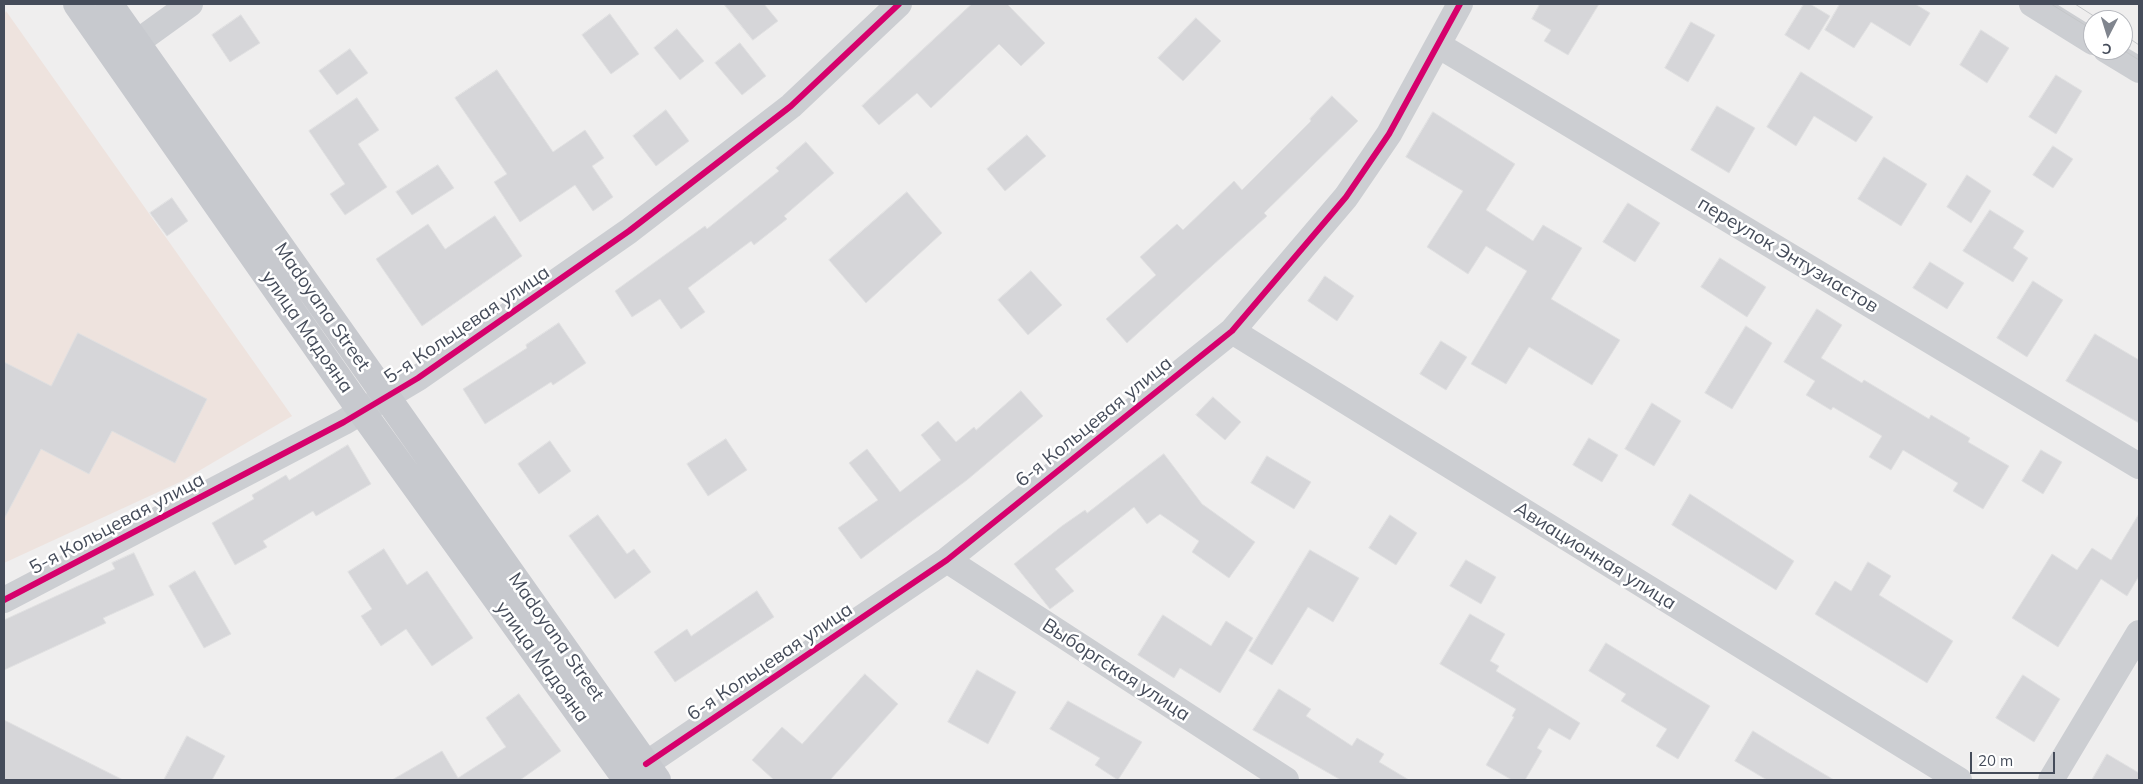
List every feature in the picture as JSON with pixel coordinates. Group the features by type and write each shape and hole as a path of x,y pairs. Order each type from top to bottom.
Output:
{"main road":[{"name":"улица Мадояна","path":"77,4 362,412 634,776"},
{"name":"Madoyana Street","path":"109,4 387,398 634,776"}],"street":[{"path":"136,43 190,4"},
{"name":"5-я Кольцевая улица","path":"4,600 387,398 637,225 791,106 899,4"},
{"name":"6-я Кольцевая улица","path":"634,776 947,560 1232,331 1346,198 1389,134 1460,4"},
{"path":"2032,4 2083,36"},
{"name":"переулок Энтузиастов","path":"1438,44 2139,466"},
{"path":"2122,60 2139,70"},
{"name":"Авиационная улица","path":"1232,331 1959,780"},
{"name":"Выборгская улица","path":"947,560 1286,780"},
{"path":"2051,780 2139,633"}],"shaded area":[{"path":"6,11 292,416 180,482 4,563 4,15"}],"building":[{"path":"724,4 764,4 778,21 753,40"},
{"path":"972,4 1007,4 1045,43 1021,66 999,44 931,108 917,93 879,125 862,106"},
{"path":"1540,4 1599,4 1568,55 1544,41 1551,30 1532,19"},
{"path":"1804,4 1810,4 1830,16 1809,50 1785,35"},
{"path":"1840,4 1915,4 1930,13 1910,46 1871,22 1854,48 1825,30"},
{"path":"610,14 639,54 611,74 582,35"},
{"path":"241,15 260,43 230,62 212,35"},
{"path":"1196,18 1221,41 1183,81 1158,58"},
{"path":"1691,22 1715,35 1688,82 1665,68"},
{"path":"677,29 704,61 680,80 654,48"},
{"path":"1981,30 2009,48 1987,83 1960,65"},
{"path":"740,43 766,76 742,95 715,63"},
{"path":"350,49 368,73 337,95 319,71"},
{"path":"497,70 553,152 585,130 604,158 592,166 613,197 593,211 575,185 520,222 494,182 507,174 455,98"},
{"path":"1801,72 1873,117 1856,142 1814,116 1796,146 1767,127"},
{"path":"2056,75 2082,91 2056,134 2029,117"},
{"path":"1332,96 1358,121 1264,213 1267,216 1127,343 1106,319 1156,275 1140,257 1177,224 1183,230 1234,181 1242,190 1311,121 1310,119"},
{"path":"357,98 379,130 358,144 387,187 345,215 330,194 345,184 309,131"},
{"path":"1717,106 1755,128 1729,173 1691,150"},
{"path":"666,110 689,141 656,166 633,136"},
{"path":"1433,112 1515,164 1486,210 1533,241 1543,225 1582,248 1551,299 1620,340 1592,385 1529,347 1506,384 1471,364 1527,271 1486,246 1468,274 1427,247 1463,191 1406,157"},
{"path":"1027,135 1046,156 1005,191 987,169"},
{"path":"806,142 834,173 784,216 787,219 754,245 751,241 688,288 705,312 681,329 660,299 632,317 615,291 705,226 707,229 779,171 776,168"},
{"path":"2053,146 2073,159 2053,188 2033,175"},
{"path":"1884,157 1927,184 1901,226 1858,199"},
{"path":"438,165 454,188 412,215 396,192"},
{"path":"1967,175 1991,191 1971,223 1947,207"},
{"path":"907,192 942,233 866,303 829,260"},
{"path":"172,198 188,221 167,236 150,213"},
{"path":"1628,203 1660,223 1635,262 1603,242"},
{"path":"1990,210 2024,231 2013,248 2028,258 2013,282 1963,251"},
{"path":"495,216 522,256 422,326 376,259 428,224 445,249"},
{"path":"1720,258 1766,287 1747,317 1701,287"},
{"path":"1930,262 1964,283 1947,309 1913,288"},
{"path":"1031,271 1062,305 1028,335 998,300"},
{"path":"1325,276 1354,296 1337,321 1308,301"},
{"path":"2033,281 2063,300 2027,357 1997,338"},
{"path":"1817,309 1842,325 1821,358 1862,383 1864,380 1929,419 1931,415 1970,438 1968,442 2009,466 1983,509 1953,491 1958,483 1903,450 1891,470 1869,457 1882,436 1833,407 1831,410 1806,395 1815,381 1784,362"},
{"path":"559,323 586,363 553,385 551,382 485,424 463,389 527,348 526,345"},
{"path":"1746,326 1772,343 1732,409 1705,393"},
{"path":"78,333 207,399 175,463 112,431 89,474 41,449 4,519 4,362 51,386"},
{"path":"2095,334 2139,360 2139,423 2066,381"},
{"path":"1441,341 1467,357 1446,390 1420,374"},
{"path":"1021,391 1043,416 967,480 861,559 838,528 878,500 849,463 867,449 900,492 941,460 921,435 938,421 956,442 974,427 976,430"},
{"path":"1213,397 1241,422 1225,440 1196,415"},
{"path":"1652,403 1681,421 1654,466 1625,449"},
{"path":"1589,438 1618,455 1602,482 1573,465"},
{"path":"726,439 747,470 708,496 687,464"},
{"path":"550,441 571,471 539,494 518,464"},
{"path":"348,445 371,484 316,516 313,511 263,541 267,547 235,565 212,523 254,499 252,495 286,475 289,480"},
{"path":"2041,450 2062,462 2043,494 2022,481"},
{"path":"1164,454 1202,504 1255,542 1229,578 1192,552 1199,541 1160,514 1147,524 1134,507 1055,569 1074,591 1050,609 1014,564 1062,526 1085,510 1087,513"},
{"path":"1267,456 1311,482 1294,509 1251,483"},
{"path":"1690,494 1794,561 1776,590 1672,525"},
{"path":"2139,514 2139,576 2127,596 2101,579 2058,647 2012,618 2052,554 2077,570 2092,548 2111,560"},
{"path":"598,515 627,554 634,549 651,572 615,599 569,536"},
{"path":"1390,515 1417,533 1396,565 1369,548"},
{"path":"384,549 407,585 427,571 473,638 432,666 406,629 381,646 361,616 372,609 348,572"},
{"path":"1310,550 1359,578 1333,622 1308,607 1272,665 1249,651"},
{"path":"134,553 154,595 103,618 106,623 4,670 4,620 115,569 112,563"},
{"path":"1466,560 1496,577 1481,604 1450,586"},
{"path":"1868,562 1891,576 1879,595 1953,641 1927,683 1815,614 1835,581 1851,591"},
{"path":"195,571 231,634 204,648 169,586"},
{"path":"757,591 774,617 675,682 654,652 687,629 691,636"},
{"path":"1470,614 1505,634 1490,661 1499,666 1496,671 1580,723 1570,740 1549,728 1537,748 1542,751 1525,780 1512,780 1486,765 1514,717 1512,716 1516,709 1440,664"},
{"path":"1163,615 1211,646 1226,621 1253,638 1220,693 1180,668 1174,678 1138,655"},
{"path":"1606,643 1710,706 1678,759 1656,746 1667,729 1621,701 1626,694 1589,671"},
{"path":"977,670 1016,692 988,744 948,722"},
{"path":"865,674 898,704 830,780 774,780 752,760 782,727 802,744"},
{"path":"2023,675 2060,699 2034,742 1996,718"},
{"path":"1279,689 1311,709 1306,716 1352,746 1357,738 1384,754 1379,762 1409,780 1341,780 1253,730"},
{"path":"519,694 561,751 520,780 392,780 442,751 458,778 506,747 486,718"},
{"path":"1068,701 1142,742 1118,780 1095,765 1100,758 1050,729"},
{"path":"4,720 123,780 4,780"},
{"path":"1753,731 1834,780 1767,780 1735,761"},
{"path":"187,736 225,756 212,780 164,780"},
{"path":"2107,754 2139,773 2139,780 2092,780"}],"tram line":[{"path":"2051,4 2083,24"},
{"path":"2075,4 2084,10"},
{"path":"2133,41 2139,45"},
{"path":"2133,56 2139,60"}],"cycle path":[{"path":"4,600 344,422 418,378 629,231 791,106 899,4"},
{"path":"646,764 947,560 1232,331 1346,197 1389,134 1460,4"}]}
